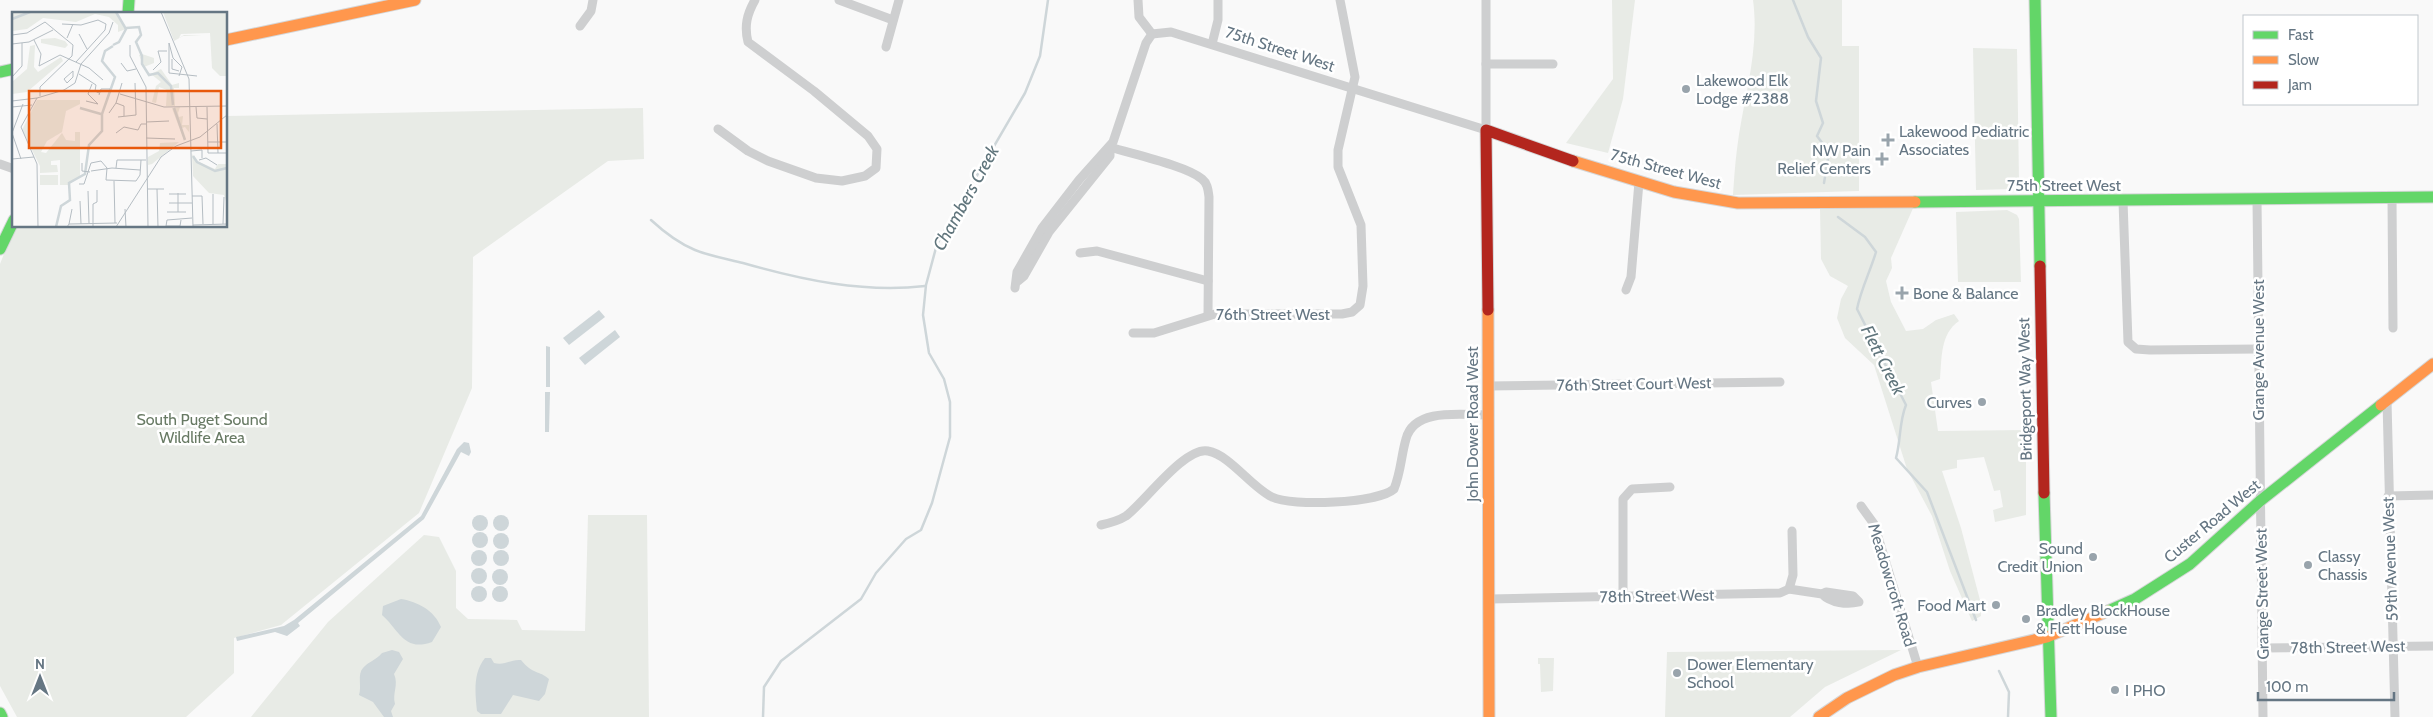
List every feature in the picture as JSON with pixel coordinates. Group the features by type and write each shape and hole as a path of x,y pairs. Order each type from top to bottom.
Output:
{"street":[{"path":"580,26 591,11 593,0"},
{"path":"718,129 748,151 768,162 816,178 842,181 865,176 872,172 878,162 877,150 868,136 814,91 748,42 747,21 755,0"},
{"path":"839,0 893,20"},
{"path":"886,47 899,0"},
{"path":"1016,284 1024,276 1049,232 1110,156 1110,147 1119,130 1146,43 1152,34 1141,21 1137,9 1138,0"},
{"path":"1212,44 1218,20 1218,0"},
{"path":"1340,0 1354,70 1353,89"},
{"path":"1486,0 1486,130"},
{"name":"Bridgeport Way West","path":"2035,0 2047,637 2051,717"},
{"path":"228,40 407,1"},
{"name":"75th Street West","path":"1152,34 1169,31 1486,130 1639,182 1702,198 1745,203 2038,200 2122,202 2433,197"},
{"path":"1486,64 1553,64"},
{"name":"76th Street West","path":"1133,333 1154,334 1208,315 1342,314 1356,310 1360,305 1363,294 1361,225 1338,167 1338,150 1353,89"},
{"name":"John Dower Road West","path":"1486,130 1489,386 1489,717"},
{"path":"1110,147 1183,170 1205,182 1208,197 1208,315"},
{"path":"0,164 12,168"},
{"path":"1626,290 1631,277 1639,182"},
{"path":"2392,198 2393,328"},
{"name":"Grange Avenue West","path":"2257,200 2260,500"},
{"path":"2122,202 2126,336 2132,346 2150,350 2258,349"},
{"path":"0,249 12,224"},
{"path":"1080,253 1097,251 1208,281"},
{"name":"Custer Road West","path":"1819,717 1873,684 1918,667 2047,637 2135,599 2166,580 2226,533 2260,500 2433,364"},
{"name":"76th Street Court West","path":"1489,386 1780,382"},
{"name":"59th Avenue West","path":"2387,401 2395,717"},
{"path":"1101,525 1127,515 1181,464 1196,452 1205,450 1216,455 1251,484 1276,499 1301,502 1380,496 1394,488 1399,476 1406,439 1416,422 1425,418 1441,416 1489,415"},
{"path":"1622,597 1622,506 1626,495 1632,489 1641,487 1670,487"},
{"path":"2388,496 2433,495"},
{"name":"Grange Street West","path":"2260,500 2263,717"},
{"name":"Meadowcroft Road","path":"1861,506 1874,524 1918,667"},
{"path":"1789,589 1793,575 1792,531"},
{"name":"78th Street West","path":"1490,600 1780,593 1789,589 1822,594"},
{"name":"78th Street West","path":"2263,648 2433,646"},
{"path":"0,713 2,717"}],"green space":[{"path":"1612,0 1635,0 1623,99 1608,153 1566,143 1613,79"},
{"path":"1753,0 1842,0 1842,46 1859,46 1859,191 1733,195 1737,149 1753,56 1755,19"},
{"path":"1973,48 2017,49 2019,181 2012,189 1976,190"},
{"name":"South Puget Sound Wildlife Area","path":"643,108 644,159 608,161 473,257 472,388 419,513 281,625 234,638 234,673 186,717 17,717 0,686 0,264 14,228 228,228 228,116"},
{"path":"1914,206 1891,258 1892,268 1886,281 1891,302 1906,331 1923,329 1936,320 1954,314 1959,321 1953,326 1945,340 1940,379 1931,382 1938,431 2026,430 2026,515 1995,522 1993,510 2003,507 2000,490 1994,491 1984,457 1957,460 1957,468 1942,471 1961,528 1980,600 1981,616 1972,621 1950,571 1932,516 1907,469 1874,365 1845,338 1837,318 1841,299 1848,286 1830,276 1821,259 1820,209"},
{"path":"2007,210 2017,215 2019,219 2021,282 1958,282 1956,212"},
{"path":"588,515 647,515 649,717 251,717 328,622 424,535 439,537 456,571 456,608 468,619 517,620 522,630 585,631"},
{"path":"1901,650 1825,687 1790,717 1665,717 1667,652"},
{"path":"1538,658 1554,658 1553,691 1541,692"}],"shaded area":[{"path":"599,310 605,317 569,345 563,338"},
{"path":"615,330 620,337 585,365 579,358"},
{"path":"546,346 550,347 550,387 546,387"},
{"path":"545,392 550,392 549,432 545,432"},
{"path":"464,442 469,443 471,452 469,456 461,452 424,519 298,623 300,626 287,636 275,632 237,641 236,637 284,626 294,620 421,516 457,449"},
{"path":"477,515 483,515 488,520 486,529 477,531 472,526 472,520"},
{"path":"498,515 504,515 509,520 507,529 498,531 493,526 493,520"},
{"path":"477,532 483,532 488,537 486,546 477,548 472,543 472,537"},
{"path":"498,533 504,533 509,538 507,547 498,549 493,544 493,538"},
{"path":"476,550 482,550 487,555 485,564 476,566 471,561 471,555"},
{"path":"498,550 504,550 509,555 507,564 498,566 493,561 493,555"},
{"path":"476,568 482,568 487,573 485,582 476,584 471,579 471,573"},
{"path":"497,569 503,569 508,574 506,583 497,585 492,580 492,574"},
{"path":"476,586 482,586 487,591 485,600 476,602 471,597 471,591"},
{"path":"497,586 503,586 508,591 506,600 497,602 492,597 492,591"},
{"path":"401,599 425,608 438,621 441,627 432,642 415,644 409,642 382,615 383,606"},
{"path":"392,650 399,652 403,659 394,674 396,682 395,704 391,711 393,717 384,717 373,702 359,695 360,674 365,666 382,653"},
{"path":"485,658 491,658 494,663 498,664 521,660 529,668 549,679 545,694 539,701 513,695 501,714 481,714 477,711 476,683 478,670"}],"waterway":[{"name":"Chambers Creek","path":"763,717 764,687 781,661 861,599 876,573 906,539 921,530 932,503 950,437 950,402 944,379 929,353 923,315 926,285 937,244 1025,93 1040,56 1048,0"},
{"name":"Flett Creek","path":"1793,0 1808,37 1821,58 1816,101 1823,123 1817,136 1829,152 1824,183"},
{"name":"Flett Creek","path":"1838,217 1865,237 1876,252 1857,309 1906,405 1902,418 1896,458 1927,492 1976,620"},
{"path":"651,220 672,237 695,250 788,275 833,284 879,288 925,286"},
{"name":"Flett Creek","path":"1999,671 2009,692 2008,717"}],"traffic: fast":[{"path":"128,12 129,0"},
{"path":"2035,0 2040,266"},
{"path":"0,72 12,69"},
{"path":"1915,202 2433,197"},
{"path":"0,249 12,224"},
{"path":"2108,611 2135,599 2190,564 2260,501 2381,405"},
{"path":"2044,493 2051,717"},
{"path":"0,713 2,717"}],"traffic: slow":[{"path":"228,40 415,0"},
{"path":"1573,161 1674,192 1738,203 1915,202"},
{"path":"1488,310 1489,717"},
{"path":"2381,405 2433,364"},
{"path":"1819,717 1847,698 1894,675 1918,667 2047,637 2108,611"}],"traffic: jam":[{"path":"1488,310 1486,130 1573,161"},
{"path":"2040,266 2044,493"}],"place":[{"name":"Lakewood Elk Lodge #2388","path":"1686,89"},
{"name":"Lakewood Pediatric Associates","path":"1888,140"},
{"name":"NW Pain Relief Centers","path":"1882,159"},
{"name":"Bone & Balance","path":"1902,293"},
{"name":"Curves","path":"1982,402"},
{"name":"Sound Credit Union","path":"2093,557"},
{"name":"Classy Chassis","path":"2308,565"},
{"name":"Food Mart","path":"1996,605"},
{"name":"Bradley BlockHouse & Flett House","path":"2026,619"},
{"name":"Dower Elementary School","path":"1677,673"},
{"name":"I PHO","path":"2115,690"}]}
